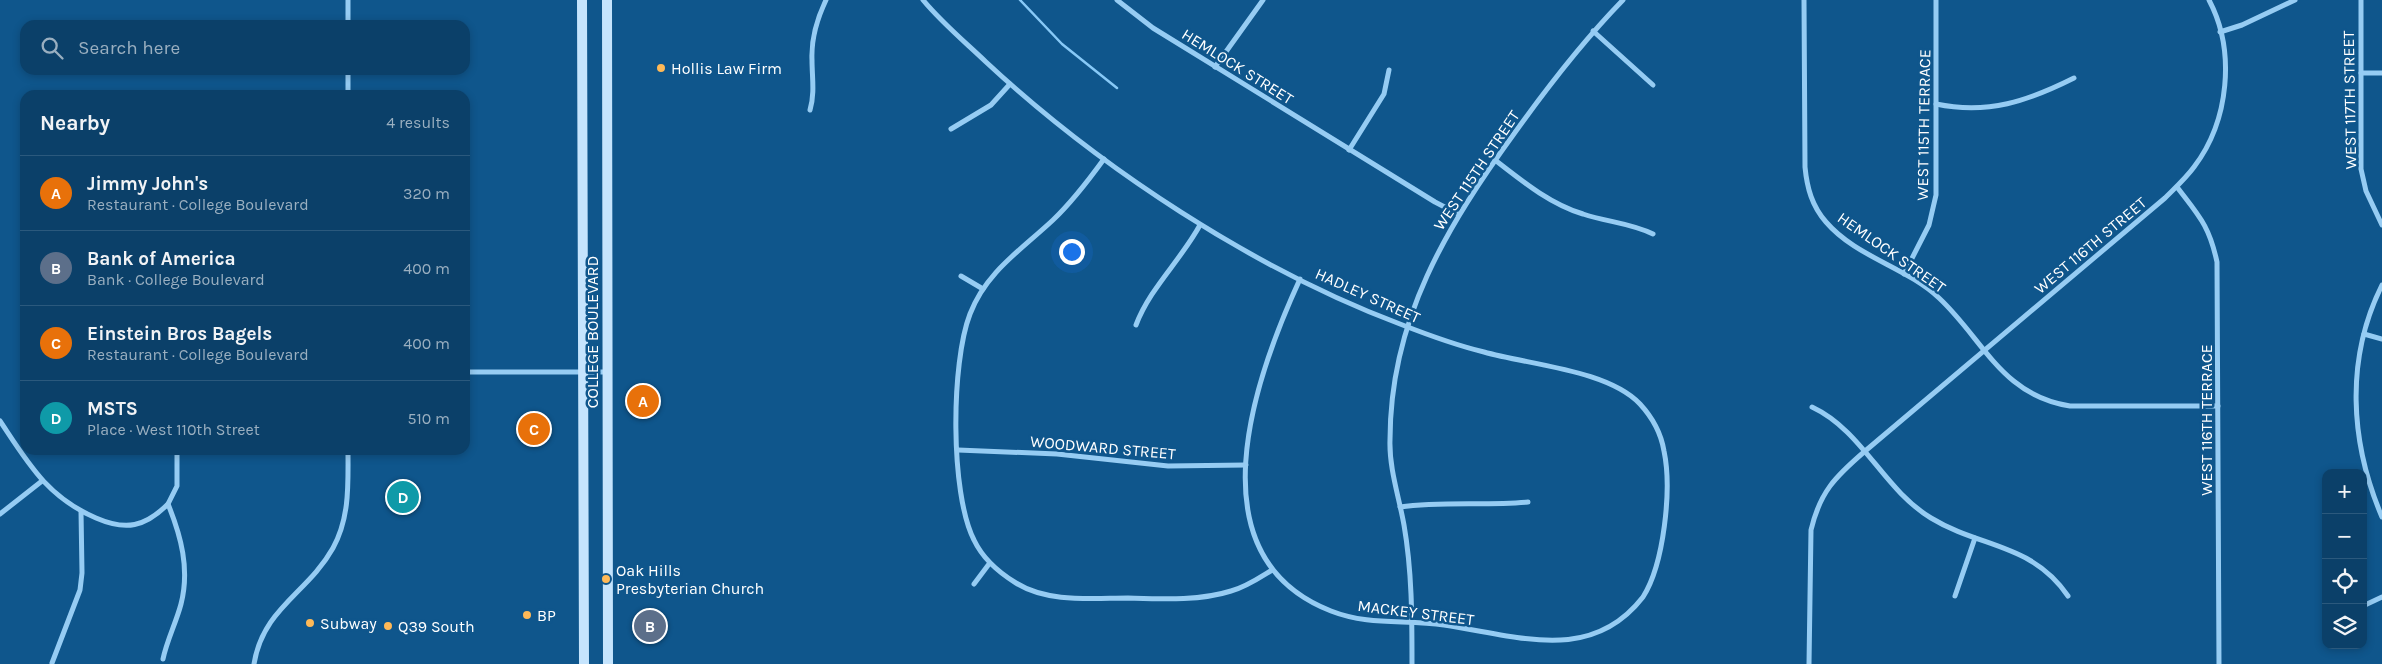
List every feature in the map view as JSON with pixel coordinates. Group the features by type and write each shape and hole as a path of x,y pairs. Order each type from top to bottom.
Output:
{"main road":[{"name":"COLLEGE BOULEVARD","path":"582,0 584,664"},
{"name":"COLLEGE BOULEVARD","path":"607,0 606,372 608,664"}],"street":[{"path":"348,0 348,20"},
{"path":"810,110 814,85 813,39 817,21 826,0"},
{"name":"HADLEY STREET","path":"923,0 1035,106 1104,158 1200,225 1342,300 1408,327 1483,352 1600,379 1631,395 1653,421 1664,447 1666,467 1664,521 1656,568 1644,597 1625,620 1609,632 1592,641"},
{"name":"HEMLOCK STREET","path":"1117,0 1153,28 1349,150 1458,214"},
{"path":"1215,66 1263,0"},
{"name":"WEST 115TH STREET","path":"1412,664 1410,571 1391,458 1390,414 1399,359 1408,327 1426,277 1458,214 1543,93 1593,31 1623,0"},
{"name":"HEMLOCK STREET","path":"1804,0 1805,167 1810,194 1816,209 1839,234 1861,250 1904,274 1939,298 2010,380 2023,390 2056,404 2070,406 2218,406"},
{"name":"WEST 115TH TERRACE","path":"1904,274 1925,235 1933,214 1936,195 1936,0"},
{"name":"WEST 116TH STREET","path":"1809,664 1810,549 1815,514 1831,482 2177,186 2202,156 2213,136 2222,105 2226,66 2220,32 2208,0"},
{"path":"2220,32 2242,25 2295,0"},
{"name":"WEST 117TH STREET","path":"2361,0 2362,169 2366,190 2382,225"},
{"path":"1593,31 1653,85"},
{"path":"1349,150 1384,94 1389,70"},
{"path":"2361,73 2382,73"},
{"path":"348,75 348,90"},
{"path":"1936,104 1959,109 1988,108 2018,102 2046,92 2074,78"},
{"path":"951,129 991,105 1010,84"},
{"path":"1104,158 1074,199 1053,220 1003,262 983,289 970,312 961,349 957,397 958,450 963,508 968,527 974,541 990,564 1016,584 1047,595 1138,599 1222,594 1240,588 1272,570"},
{"path":"1495,160 1559,205 1582,214 1640,228 1654,234"},
{"name":"WEST 116TH TERRACE","path":"2177,186 2206,225 2217,262 2219,664"},
{"path":"1136,325 1148,299 1177,263 1200,225"},
{"path":"961,276 983,289"},
{"name":"MACKEY STREET","path":"1300,279 1276,331 1256,397 1249,429 1246,499 1255,540 1272,570 1296,592 1334,612 1368,621 1447,626 1530,646"},
{"path":"2382,285 2373,302 2364,334 2356,377 2355,404 2359,441 2368,479 2382,516"},
{"path":"2364,334 2382,339"},
{"path":"470,372 606,372"},
{"path":"1812,407 1823,412 1848,431 1864,452 1914,506 1948,528 2014,552 2041,566 2051,574 2068,596"},
{"path":"0,421 20,450"},
{"name":"WOODWARD STREET","path":"958,450 1057,454 1168,466 1246,465"},
{"path":"24,455 42,481 53,492 80,511 109,524 134,525 155,516 168,504 177,486 178,455"},
{"path":"254,664 260,639 268,623 321,566 337,539 347,505 348,455"},
{"path":"0,514 42,481"},
{"path":"1400,507 1439,502 1502,505 1528,502"},
{"path":"163,659 181,602 184,581 183,546 168,504"},
{"path":"52,663 80,590 82,573 80,511"},
{"path":"1955,596 1975,538"},
{"path":"974,584 990,564"},
{"path":"2367,604 2382,597"}],"waterway":[{"path":"1020,0 1062,44 1117,88"}],"place":[{"name":"Hollis Law Firm","path":"661,68"},
{"name":"Jimmy John's","path":"643,401"},
{"name":"Einstein Bros Bagels","path":"534,429"},
{"name":"MSTS","path":"403,497"},
{"name":"Oak Hills Presbyterian Church","path":"606,579"},
{"name":"BP","path":"527,615"},
{"name":"Subway","path":"310,623"},
{"name":"Q39 South","path":"388,626"},
{"name":"Bank of America","path":"650,626"}]}
